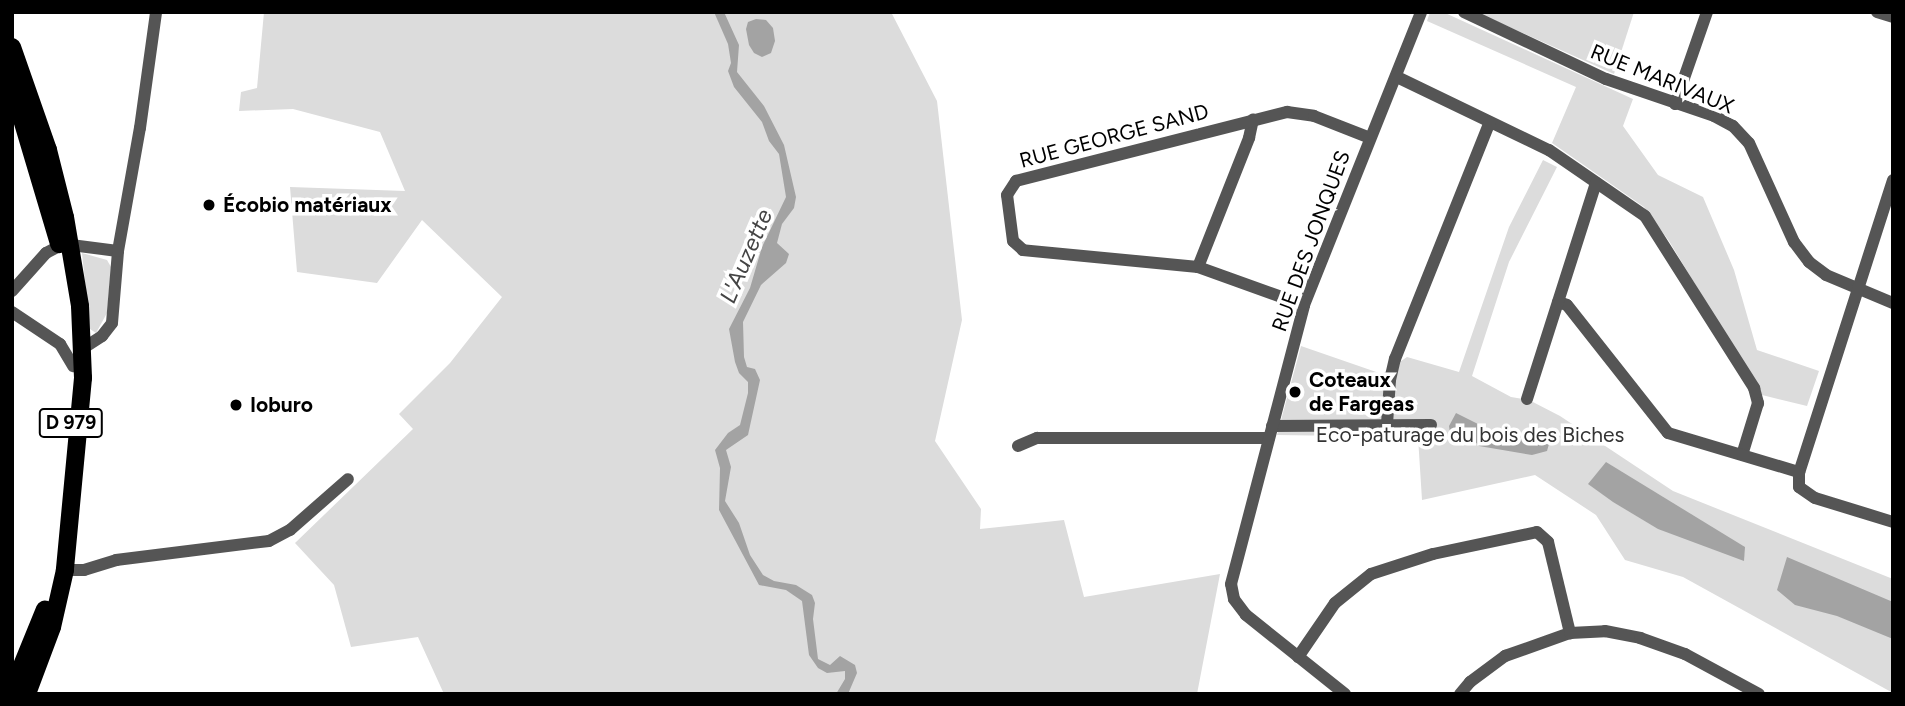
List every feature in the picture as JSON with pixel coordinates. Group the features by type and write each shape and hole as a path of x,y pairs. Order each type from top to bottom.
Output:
{"main road":[{"name":"D 979","path":"12,47 48,150 82,349 82,407 65,570 52,627 27,694"},
{"name":"D 979","path":"12,86 65,245 73,366 61,534 46,606 12,690"}],"street":[{"path":"82,349 102,336 112,323 119,276 118,251 141,128 156,12"},
{"name":"RUE DES JONQUES","path":"1345,694 1246,615 1234,598 1231,584 1304,304 1421,12"},
{"name":"RUE MARIVAUX","path":"1464,12 1606,79 1714,116 1733,126 1749,143 1794,242 1809,262 1826,275 1893,303"},
{"path":"1675,104 1707,12"},
{"path":"1877,12 1893,17"},
{"path":"1397,77 1549,150 1645,216 1754,388 1758,403 1742,455"},
{"name":"RUE GEORGE SAND","path":"1304,304 1198,267 1023,250 1013,241 1007,195 1016,181 1287,112 1314,116 1370,138"},
{"path":"1198,267 1249,138 1253,119"},
{"path":"1387,425 1390,380 1395,359 1490,122"},
{"path":"1893,180 1855,289 1799,472 1799,487 1815,498 1893,522"},
{"path":"1527,399 1596,183"},
{"path":"12,291 46,253 65,245 118,251"},
{"path":"1558,302 1567,305 1668,433 1799,472"},
{"path":"12,312 61,344 73,366"},
{"path":"1018,446 1037,438 1431,425"},
{"path":"65,570 84,570 116,560 269,541 290,530 348,479"},
{"path":"1298,657 1335,603 1371,574 1433,554 1537,532 1548,542 1570,633"},
{"path":"1460,694 1470,682 1505,656 1570,633 1605,631 1640,638 1685,654 1759,694"}],"green space":[{"path":"264,12 891,12 937,101 962,320 935,441 981,509 980,529 1064,520 1084,597 1220,574 1197,694 444,694 418,637 351,647 334,585 295,543 413,429 399,414 450,363 502,297 422,220 377,283 297,272 290,187 405,191 380,132 293,109 239,111 241,92 257,88"},
{"path":"1430,12 1443,12 1633,99 1623,126 1658,175 1703,197 1734,270 1757,350 1819,371 1807,406 1762,395 1669,241 1644,207 1552,143 1576,87 1427,21"},
{"path":"1476,12 1634,12 1614,74"},
{"name":"Eco-paturage du bois des Biches","path":"1543,160 1557,167 1509,262 1472,376 1511,397 1529,400 1560,416 1673,491 1893,579 1893,693 1683,577 1625,560 1596,515 1535,475 1422,500 1418,437 1277,435 1301,346 1382,374 1407,357 1459,372 1509,227"},
{"path":"82,253 107,260 111,267 107,313 96,333 90,329"}],"shaded area":[{"path":"714,12 724,12 739,45 737,72 764,106 784,145 796,197 794,208 782,224 777,243 789,254 786,263 761,285 743,322 744,357 747,367 755,369 760,380 748,435 726,450 731,467 725,501 739,523 750,555 763,575 774,581 796,585 812,595 815,603 813,619 818,659 830,665 840,656 855,665 857,673 848,694 836,694 845,679 845,671 827,673 818,668 809,655 802,601 786,590 759,585 719,510 720,468 715,450 728,433 740,425 748,393 748,382 739,373 735,362 729,329 750,288 762,247 786,197 779,154 769,141 762,122 734,87 728,71 731,63 728,44"},
{"path":"766,20 773,28 775,41 771,53 762,57 754,53 749,45 746,29 748,22"},
{"path":"1456,413 1488,429 1549,444 1547,451 1532,455 1479,446 1471,437 1450,433 1449,426"},
{"path":"1606,462 1745,547 1744,561 1658,529 1588,484"},
{"path":"1787,557 1893,602 1893,639 1837,616 1795,605 1777,590"}],"place":[{"name":"Écobio matériaux","path":"209,205"},
{"name":"Coteaux de Fargeas","path":"1295,392"},
{"name":"Ioburo","path":"236,405"}],"water label":[{"name":"L'Auzette","path":"746,256"}]}
